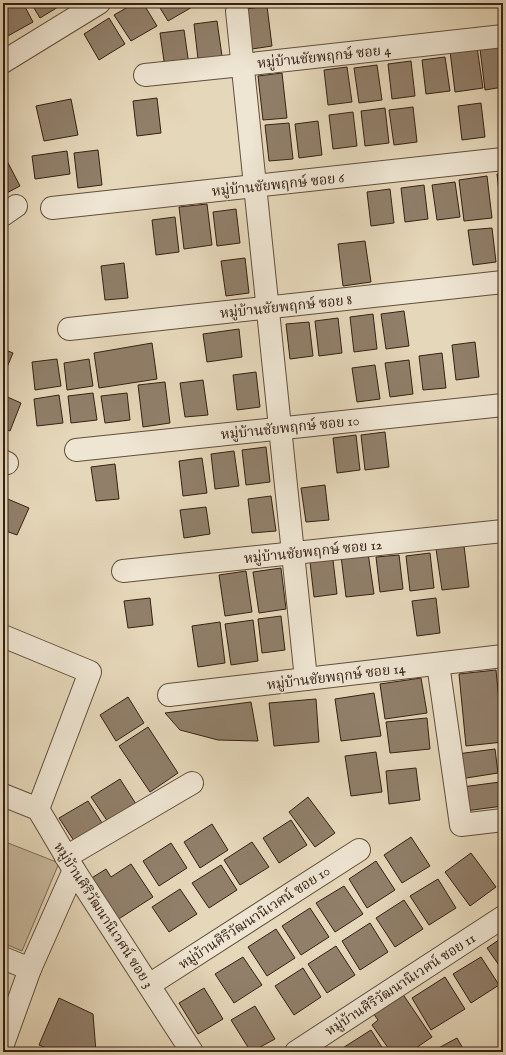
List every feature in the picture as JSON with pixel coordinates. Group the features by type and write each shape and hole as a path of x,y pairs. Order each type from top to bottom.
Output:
{"street":[{"path":"3,62 99,3"},
{"path":"237,11 306,679"},
{"name":"หมู่บ้านชัยพฤกษ์ ซอย 4","path":"144,75 503,36"},
{"name":"หมู่บ้านชัยพฤกษ์ ซอย 6","path":"52,208 503,159"},
{"name":"หมู่บ้านชัยพฤกษ์ ซอย 8","path":"69,329 503,282"},
{"name":"หมู่บ้านชัยพฤกษ์ ซอย 10","path":"76,450 503,405"},
{"name":"หมู่บ้านชัยพฤกษ์ ซอย 12","path":"123,571 503,530"},
{"path":"3,636 90,672 38,809 3,795"},
{"name":"หมู่บ้านชัยพฤกษ์ ซอย 14","path":"169,695 503,656"},
{"path":"438,664 461,825 503,820"},
{"path":"3,1044 70,864 192,783"},
{"name":"หมู่บ้านศิริวัฒนานิเวศน์ ซอย 3","path":"38,809 70,864 192,1052"},
{"name":"หมู่บ้านศิริวัฒนานิเวศน์ ซอย 10","path":"149,985 359,850"},
{"name":"หมู่บ้านศิริวัฒนานิเวศน์ ซอย 11","path":"296,1052 503,917"},
{"path":"3,958 30,969"}],"shaded area":[{"path":"3,841 59,863 22,951 3,943"}],"building":[{"path":"3,3 23,3 33,22 6,37 3,32"},
{"path":"31,3 62,3 63,4 40,18"},
{"path":"135,3 143,3 157,26 131,41 114,15"},
{"path":"157,3 193,3 194,6 168,21"},
{"path":"267,6 272,46 252,49 246,9"},
{"path":"109,18 125,44 99,60 84,34"},
{"path":"217,21 222,56 198,59 194,24"},
{"path":"184,30 189,65 165,68 160,33"},
{"path":"503,46 503,87 485,90 480,49"},
{"path":"477,47 483,88 455,92 450,51"},
{"path":"445,57 450,91 426,94 422,60"},
{"path":"411,61 415,96 392,99 388,64"},
{"path":"377,65 382,100 359,103 354,68"},
{"path":"347,67 352,102 328,105 324,70"},
{"path":"282,73 287,118 263,120 258,76"},
{"path":"157,98 161,133 137,136 133,101"},
{"path":"71,99 78,135 44,141 36,106"},
{"path":"481,103 485,137 462,140 458,106"},
{"path":"413,107 417,142 394,145 389,110"},
{"path":"385,108 389,143 365,146 361,111"},
{"path":"353,112 357,146 333,149 329,115"},
{"path":"318,121 322,155 299,158 295,124"},
{"path":"289,123 293,159 269,161 265,125"},
{"path":"98,150 102,185 78,188 74,153"},
{"path":"67,151 70,174 35,179 32,156"},
{"path":"6,159 20,186 3,195 3,160"},
{"path":"503,173 503,209 501,209 497,174"},
{"path":"487,176 492,218 464,221 459,180"},
{"path":"455,182 460,217 437,220 432,185"},
{"path":"424,185 428,219 405,222 401,188"},
{"path":"390,189 394,223 371,226 367,192"},
{"path":"207,204 212,245 184,249 179,207"},
{"path":"236,209 240,243 217,246 213,212"},
{"path":"175,217 179,252 156,255 152,220"},
{"path":"492,228 496,262 473,265 468,230"},
{"path":"365,241 371,282 343,286 338,244"},
{"path":"245,258 249,293 226,296 221,261"},
{"path":"124,263 128,298 105,300 101,266"},
{"path":"404,311 409,346 386,349 381,314"},
{"path":"373,314 377,349 354,352 350,317"},
{"path":"338,318 342,353 319,356 315,321"},
{"path":"309,322 313,356 290,359 286,324"},
{"path":"239,329 242,357 207,362 203,334"},
{"path":"475,342 479,377 456,380 452,345"},
{"path":"152,343 157,379 99,388 94,353"},
{"path":"3,349 13,353 3,377"},
{"path":"442,353 446,388 423,390 419,356"},
{"path":"57,359 61,386 35,390 32,362"},
{"path":"89,359 93,386 67,390 64,363"},
{"path":"409,360 413,394 390,397 385,363"},
{"path":"375,365 380,399 357,402 352,368"},
{"path":"256,372 260,407 237,410 233,375"},
{"path":"203,380 208,415 185,417 180,383"},
{"path":"165,382 170,423 143,427 138,385"},
{"path":"93,393 97,420 71,423 68,396"},
{"path":"127,393 130,420 105,423 101,396"},
{"path":"3,395 21,403 10,431 3,428"},
{"path":"59,395 63,423 37,426 34,399"},
{"path":"385,432 389,467 365,470 361,435"},
{"path":"356,435 360,470 337,473 333,438"},
{"path":"266,447 270,482 246,485 242,450"},
{"path":"234,451 239,486 215,489 211,454"},
{"path":"202,458 207,493 183,496 179,461"},
{"path":"115,464 119,499 96,501 91,467"},
{"path":"325,485 329,520 306,522 301,488"},
{"path":"271,496 276,531 252,533 248,499"},
{"path":"3,497 29,508 17,535 3,530"},
{"path":"206,507 210,534 184,538 180,510"},
{"path":"464,546 469,587 442,590 436,549"},
{"path":"368,553 374,594 346,597 341,556"},
{"path":"430,553 434,588 410,591 406,556"},
{"path":"399,555 403,589 380,592 376,557"},
{"path":"333,560 337,594 314,597 310,562"},
{"path":"281,568 286,609 259,613 253,572"},
{"path":"246,571 252,612 225,616 219,575"},
{"path":"150,598 153,625 128,628 124,601"},
{"path":"436,598 440,633 417,636 412,601"},
{"path":"281,616 285,650 262,653 258,619"},
{"path":"253,620 258,661 231,665 225,624"},
{"path":"220,622 225,663 198,667 192,626"},
{"path":"496,670 503,742 466,746 459,674"},
{"path":"421,678 427,713 385,719 380,684"},
{"path":"374,693 381,736 341,741 335,699"},
{"path":"128,697 144,723 116,741 100,715"},
{"path":"316,699 319,742 274,746 269,703"},
{"path":"251,702 258,741 218,740 180,730 165,713"},
{"path":"427,718 430,749 390,753 386,722"},
{"path":"148,727 178,773 150,792 119,746"},
{"path":"495,749 498,773 460,779 457,754"},
{"path":"500,749 503,749 503,779"},
{"path":"376,752 382,792 351,796 345,756"},
{"path":"416,768 420,800 389,804 386,771"},
{"path":"120,779 136,804 108,822 91,797"},
{"path":"500,782 503,806 465,811 462,787"},
{"path":"308,797 335,833 315,847 289,812"},
{"path":"88,801 104,826 76,844 59,818"},
{"path":"291,820 307,845 279,863 263,838"},
{"path":"212,824 228,850 200,868 184,842"},
{"path":"411,837 430,866 402,883 384,855"},
{"path":"252,842 269,867 240,885 224,860"},
{"path":"171,843 187,868 159,886 143,861"},
{"path":"471,853 496,887 470,906 445,872"},
{"path":"376,861 395,890 367,908 349,879"},
{"path":"131,864 153,897 117,920 90,879 106,869 111,877"},
{"path":"221,865 237,890 209,908 192,883"},
{"path":"438,879 456,908 429,925 410,896"},
{"path":"344,886 363,914 335,932 316,903"},
{"path":"180,889 197,914 169,932 152,907"},
{"path":"404,900 423,929 395,947 376,918"},
{"path":"310,908 329,937 301,955 282,926"},
{"path":"370,923 388,952 360,970 342,941"},
{"path":"276,929 295,958 267,976 248,947"},
{"path":"503,937 503,971 487,948"},
{"path":"336,946 355,975 327,993 308,964"},
{"path":"243,957 262,985 234,1003 215,974"},
{"path":"481,957 499,985 471,1003 453,974"},
{"path":"303,968 321,997 294,1015 275,986"},
{"path":"445,977 465,1009 431,1030 412,998"},
{"path":"204,988 223,1019 198,1034 179,1003"},
{"path":"402,993 432,1037 410,1052 391,1052 372,1025 378,1020 373,1013"},
{"path":"59,998 93,1014 96,1052 56,1052 39,1045"},
{"path":"255,1006 275,1039 251,1052 231,1020"},
{"path":"371,1030 385,1052 338,1051"},
{"path":"457,1038 465,1052 431,1052"}]}
